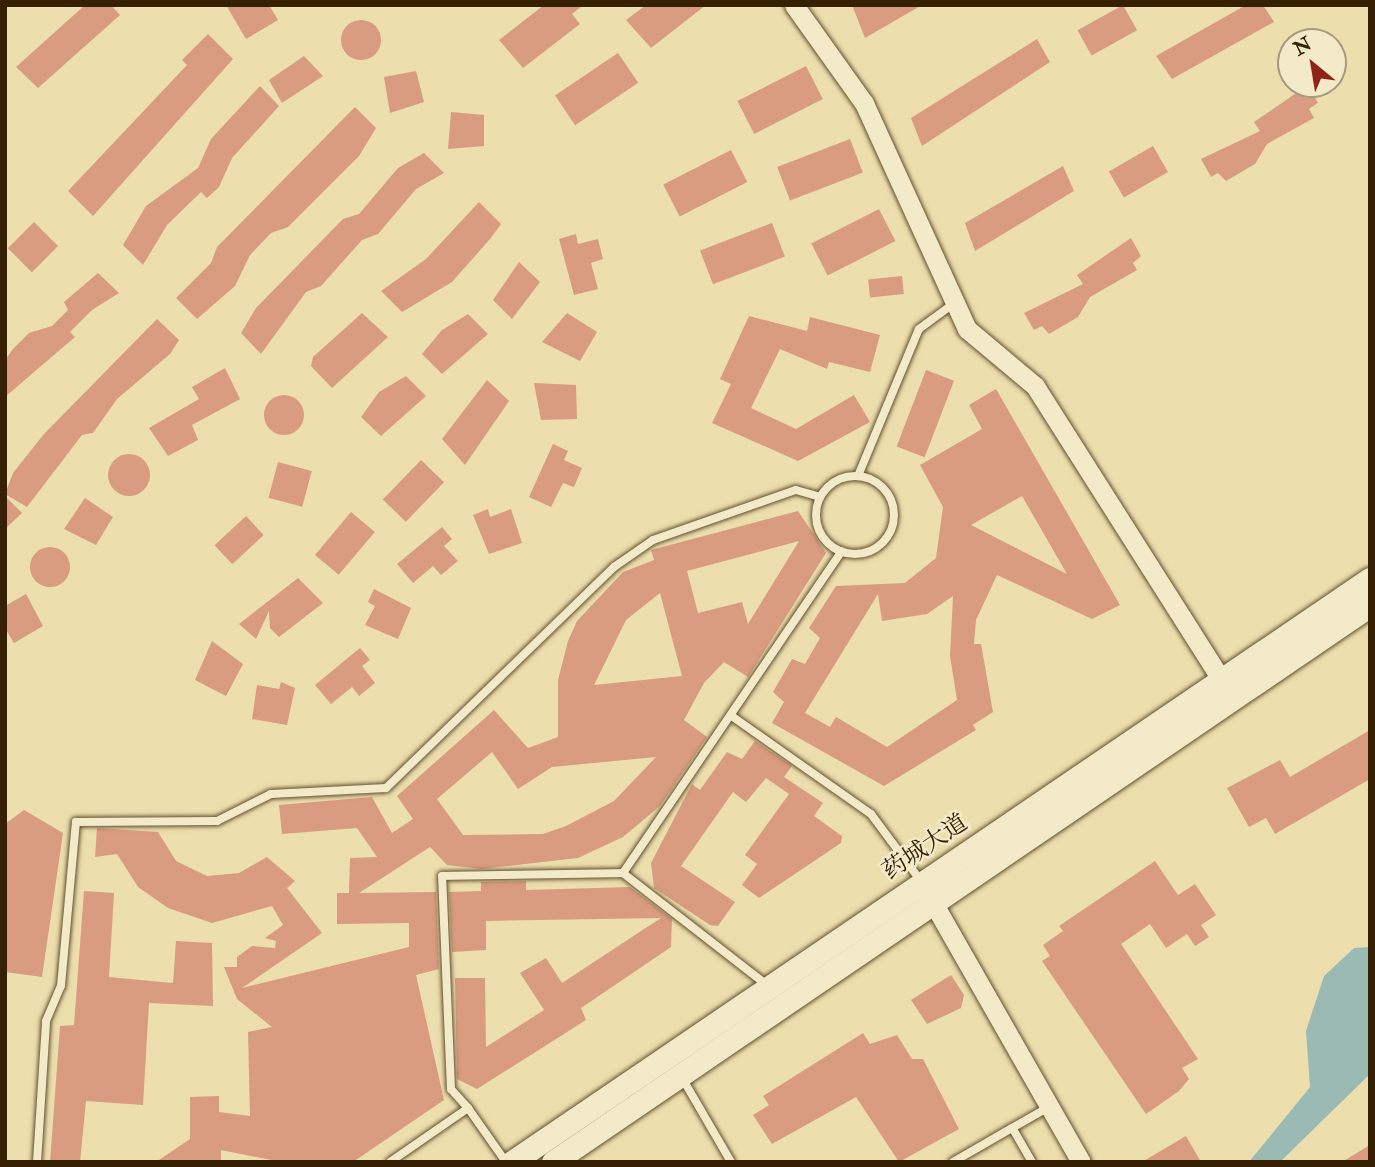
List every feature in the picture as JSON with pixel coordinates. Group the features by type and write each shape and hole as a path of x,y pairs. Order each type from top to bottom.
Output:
{"main road":[{"name":"药城大道","path":"512,1162 921,881 1370,579"},
{"name":"药城大道","path":"553,1162 679,1073 1370,605"}],"street":[{"path":"794,5 864,103 953,304 967,329 1035,386 1221,679"},
{"path":"921,881 1081,1162"}],"lane":[{"path":"858,476 919,329 953,304"},
{"path":"623,873 733,717 842,551 878,546 893,523 883,488 858,476 840,478 820,497 817,525 842,551"},
{"path":"37,1162 46,1021 61,986 76,821 216,821 271,794 386,788 614,568 653,540 796,490 820,497"},
{"path":"733,717 872,814 921,881"},
{"path":"506,1162 468,1108 450,1089 442,876 623,873 769,986"},
{"path":"679,1073 731,1162"},
{"path":"953,1162 1049,1107"},
{"path":"390,1162 468,1108"},
{"path":"1012,1128 1032,1162"}],"water":[{"path":"1370,947 1370,1074 1280,1162 1249,1162 1310,1087 1306,1031 1324,976 1354,948"}],"building":[{"path":"85,5 111,5 120,15 38,88 16,67"},
{"path":"226,5 269,5 278,20 246,39"},
{"path":"544,5 583,5 572,14 580,24 523,68 499,40"},
{"path":"646,5 706,5 651,48 626,20"},
{"path":"852,5 922,5 865,38"},
{"path":"1123,5 1137,30 1092,56 1078,30"},
{"path":"1246,5 1263,5 1274,22 1172,79 1156,56"},
{"path":"361,20 369,21 375,26 380,32 380,48 375,54 369,59 361,60 353,59 347,54 342,48 341,40 342,32 347,26 353,21"},
{"path":"208,34 233,59 93,216 68,191 187,65 182,60"},
{"path":"1037,39 1050,62 922,146 911,118"},
{"path":"618,53 638,83 575,125 555,95"},
{"path":"304,56 323,76 282,103 269,80"},
{"path":"806,66 823,99 754,134 737,101"},
{"path":"416,71 424,102 390,113 384,77"},
{"path":"260,86 279,106 232,158 219,187 207,198 201,192 167,225 143,265 123,245 146,206 198,168 211,139"},
{"path":"1289,98 1315,98 1318,103 1309,109 1314,118 1267,144 1255,164 1226,181 1218,173 1211,177 1201,159 1260,131 1254,122"},
{"path":"355,107 376,128 359,156 288,227 271,233 250,255 235,286 197,319 176,298 211,263 217,247"},
{"path":"451,112 484,115 484,146 448,149"},
{"path":"850,139 863,173 790,201 777,167"},
{"path":"1153,146 1168,172 1124,197 1109,172"},
{"path":"731,150 747,182 680,217 663,185"},
{"path":"424,153 444,173 416,189 378,234 362,240 321,286 306,292 261,354 241,333 256,308 343,219 359,214 398,168"},
{"path":"1063,166 1074,191 975,251 965,223"},
{"path":"479,202 501,224 452,282 402,312 381,291 426,259"},
{"path":"879,209 895,241 828,276 811,244"},
{"path":"34,222 58,246 32,272 8,248"},
{"path":"772,223 785,257 713,284 700,251"},
{"path":"576,234 578,244 598,239 603,259 591,263 598,289 574,295 559,239"},
{"path":"1131,238 1141,256 1133,263 1137,270 1090,297 1078,317 1049,334 1042,326 1034,330 1024,313 1083,284 1077,275"},
{"path":"519,262 540,282 512,319 493,300"},
{"path":"98,273 119,293 92,310 70,332 75,337 5,397 5,360 13,349 29,333 52,326 68,310 64,302"},
{"path":"902,276 904,294 870,297 868,280"},
{"path":"362,313 388,337 332,388 311,366 313,357"},
{"path":"567,313 597,332 580,361 542,342"},
{"path":"468,314 488,334 442,374 422,354 442,330"},
{"path":"749,316 807,331 810,317 880,335 870,372 829,362 827,369 780,349 751,408 796,429 854,395 870,422 798,461 712,423 731,384 720,379"},
{"path":"157,319 179,340 170,354 117,399 93,433 82,435 27,507 5,494 13,473 44,434"},
{"path":"225,368 240,399 192,425 198,440 168,456 149,428 199,399 192,387"},
{"path":"926,370 954,381 925,457 897,447"},
{"path":"406,376 426,396 381,436 361,417 379,392"},
{"path":"487,380 509,401 465,465 442,439"},
{"path":"534,383 576,385 577,419 541,420"},
{"path":"996,389 1120,605 1092,619 997,575 976,620 974,644 981,644 993,712 973,725 976,730 884,786 772,723 784,702 773,692 792,659 805,664 820,638 809,628 836,586 905,583 936,558 943,507 920,465 982,429 969,405","holes":["1022,496 1067,574 971,525","878,594 882,621 927,614 953,596 950,656 957,700 887,747 836,717 830,727 805,713"]},
{"path":"284,395 298,401 304,415 298,429 284,435 270,429 264,415 270,401"},
{"path":"553,444 568,451 564,460 582,468 574,487 563,483 551,507 529,497"},
{"path":"129,454 144,460 150,475 144,490 129,496 114,490 108,475 114,460"},
{"path":"421,460 444,482 406,522 383,500"},
{"path":"278,462 312,471 302,507 268,498"},
{"path":"5,496 22,513 5,529"},
{"path":"85,498 113,517 96,545 64,529"},
{"path":"488,509 490,517 511,509 522,543 489,554 473,515"},
{"path":"798,511 826,553 748,677 724,662 704,683 684,720 707,737 660,806 623,837 578,858 481,869 447,865 430,847 359,893 436,892 439,969 416,975 444,1100 353,1162 281,1162 221,1150 221,1162 156,1162 190,1139 190,1097 219,1096 219,1112 250,1116 248,1032 272,1027 237,999 224,967 237,967 237,957 252,946 275,948 276,941 265,938 283,925 272,906 212,923 168,908 138,887 117,854 95,857 97,828 158,832 176,861 207,876 239,873 267,857 295,881 287,888 322,933 242,988 409,947 409,923 337,924 337,893 349,893 350,858 377,857 357,828 282,834 279,805 372,797 392,833 413,819 397,796 494,710 528,748 558,737 558,680 568,641 577,621 623,572 654,560 651,550","holes":["799,541 748,624 742,602 698,613 687,571","660,593 682,676 594,685 626,620","492,752 518,789 552,767 656,757 614,801 566,826 543,834 463,835 437,799"]},
{"path":"351,512 375,532 339,575 315,555"},
{"path":"246,516 264,535 232,564 215,545"},
{"path":"442,527 452,539 444,546 458,561 441,575 433,566 413,583 397,564"},
{"path":"50,547 64,553 70,567 64,581 50,587 36,581 30,567 36,553"},
{"path":"298,578 323,603 279,637 270,628 269,611 256,639 239,624"},
{"path":"374,589 411,608 398,639 365,625 375,606 368,602"},
{"path":"26,594 43,626 14,643 5,628 5,606"},
{"path":"212,641 243,664 226,696 195,680"},
{"path":"360,648 370,660 362,666 375,683 359,696 352,687 331,704 315,685"},
{"path":"281,682 295,688 287,725 252,719 257,685 279,689"},
{"path":"1370,730 1370,779 1275,834 1266,818 1249,827 1227,788 1280,760 1290,777"},
{"path":"755,741 792,766 784,777 823,803 814,816 842,836 841,843 759,898 742,885 757,864 745,855 789,794 766,778 746,802 733,792 681,866 735,902 718,926 710,925 654,888 651,863 692,784 700,790 727,752 742,759"},
{"path":"24,810 63,833 42,977 5,972 5,824"},
{"path":"1155,861 1178,895 1195,884 1216,915 1201,925 1209,937 1195,946 1187,934 1166,948 1150,924 1121,944 1198,1059 1182,1068 1189,1079 1179,1091 1146,1114 1042,961 1050,956 1043,945 1063,931 1059,926"},
{"path":"526,881 526,890 630,887 672,919 671,947 581,1008 586,1020 477,1089 457,1079 455,978 485,978 486,1047 544,1010 520,973 546,958 562,983 661,918 486,921 486,950 452,952 449,892 481,891 481,882"},
{"path":"84,891 114,893 109,977 173,983 176,941 212,943 213,1006 149,1003 143,1105 86,1101 80,1162 50,1162 60,1026 74,1025"},
{"path":"951,975 964,995 961,1008 927,1024 911,1000"},
{"path":"863,1033 870,1044 897,1035 912,1059 923,1059 959,1129 899,1162 856,1097 772,1144 753,1115 769,1105 763,1096"},
{"path":"1186,1136 1201,1162 1142,1162"},
{"path":"1370,1145 1370,1162 1342,1162"}]}
